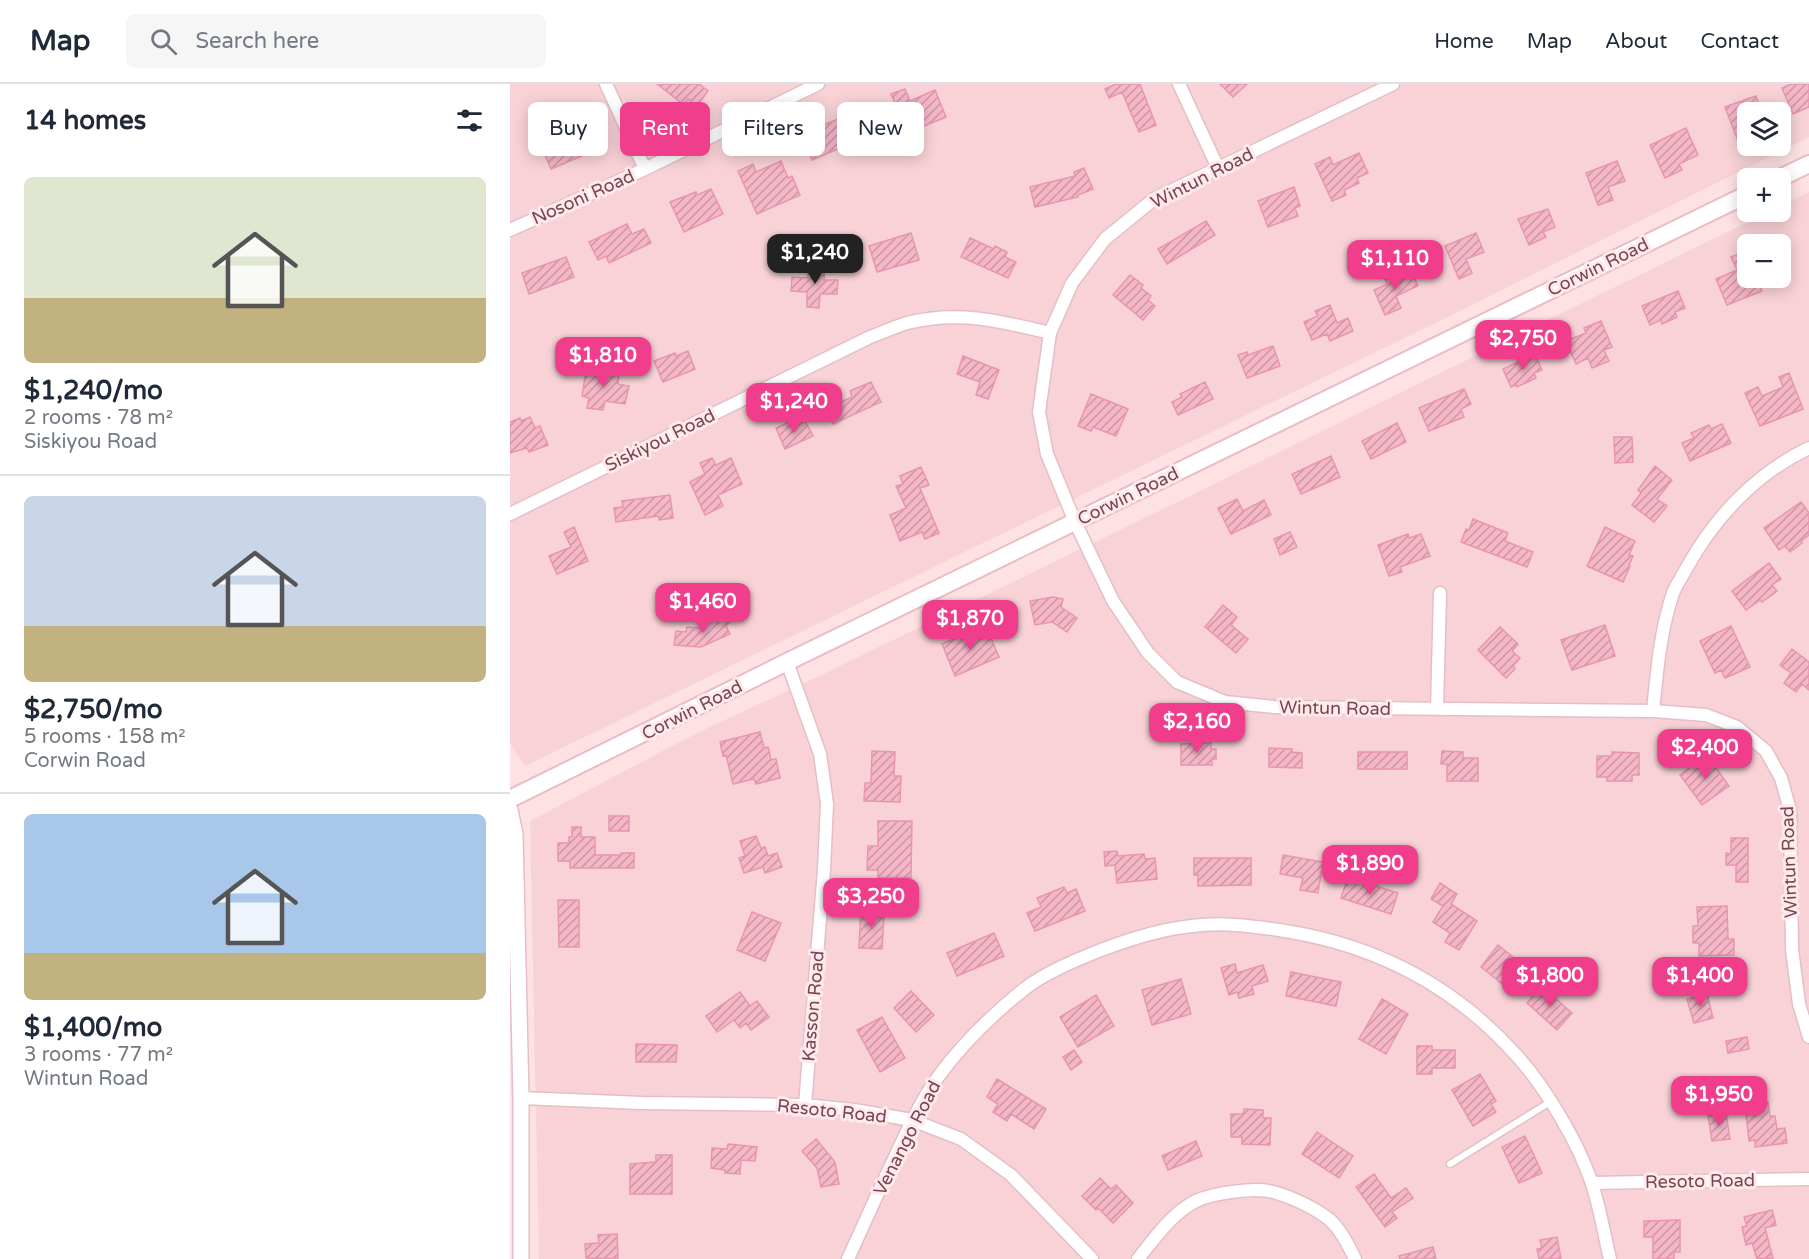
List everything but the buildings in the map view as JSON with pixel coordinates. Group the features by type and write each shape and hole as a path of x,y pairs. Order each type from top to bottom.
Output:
{"main road":[{"path":"1791,173 1809,164"},
{"name":"Corwin Road","path":"510,800 787,662 1737,199"}],"street":[{"path":"606,84 645,169"},
{"name":"Nosoni Road","path":"510,230 645,169 818,84"},
{"path":"1179,84 1218,168"},
{"name":"Wintun Road","path":"1393,84 1154,200 1105,239 1072,283 1050,333 1039,412 1047,454 1075,522 1113,601 1148,653 1178,682 1225,702 1274,707 1653,711 1706,715 1737,727 1766,751 1781,778 1790,810 1792,949 1799,1004 1809,1037"},
{"name":"Siskiyou Road","path":"510,513 868,338 905,324 935,318 965,316 1050,333"},
{"path":"1653,711 1660,644 1673,591 1700,543 1742,493 1795,455 1809,448"},
{"path":"1437,709 1440,593"},
{"name":"Kasson Road","path":"787,662 820,754 827,804 805,1105"},
{"path":"510,810 515,834 521,1098 521,1259"},
{"name":"Venango Road","path":"848,1259 912,1120 938,1077 977,1031 1025,988 1075,960 1133,938 1192,926 1253,926 1313,935 1366,951 1415,972 1456,999 1486,1023 1519,1058 1570,1134 1592,1184 1610,1259"},
{"name":"Resoto Road","path":"521,1098 642,1103 805,1105 854,1110 912,1120 961,1139 1011,1175 1092,1259"},
{"name":"Resoto Road","path":"1592,1184 1809,1179"},
{"path":"1138,1259 1167,1223 1196,1201 1231,1191 1271,1191 1301,1203 1331,1221 1349,1245 1355,1259"}],"lane":[{"path":"1450,1164 1550,1102"}],"shaded area":[{"path":"510,84 1809,84 1809,137 1791,146 1791,102 1737,102 1737,156 1771,156 1747,168 1737,168 1737,173 1425,328 525,766 510,743"},
{"path":"1809,192 1809,1259 539,1259 530,821 695,734 1194,494 1748,222 1791,222 1791,201"}]}
